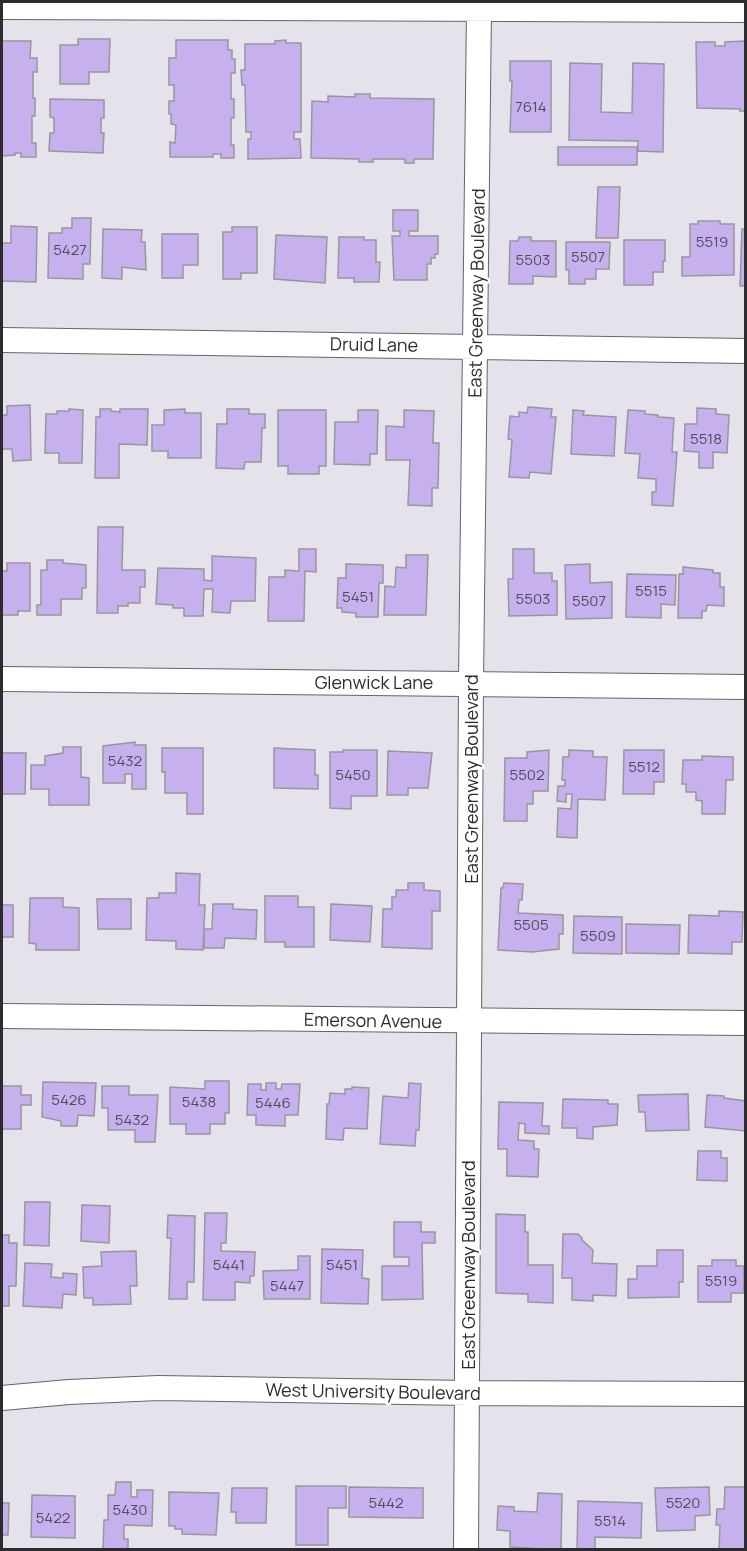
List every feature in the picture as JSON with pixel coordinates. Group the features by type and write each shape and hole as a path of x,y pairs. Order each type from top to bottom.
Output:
{"street":[{"path":"2,7 97,5 746,10"},
{"name":"East Greenway Boulevard","path":"466,1550 471,682 479,9"},
{"name":"Druid Lane","path":"2,340 475,345 746,351"},
{"name":"Glenwick Lane","path":"2,679 471,682 746,687"},
{"name":"Emerson Avenue","path":"2,1016 746,1023"},
{"name":"West University Boulevard","path":"2,1398 158,1388 467,1393 746,1394"}],"building":[{"path":"78,39 110,39 109,72 89,72 89,84 60,84 60,45 78,45"},
{"path":"176,40 228,40 228,50 232,50 232,59 235,59 235,73 231,73 234,118 231,118 231,145 234,145 234,158 221,158 221,154 213,154 213,157 170,157 170,142 175,143 176,125 171,124 171,114 169,114 169,101 174,101 174,85 169,85 169,58 176,58"},
{"path":"286,40 286,43 301,43 301,132 294,132 294,139 300,139 301,158 248,159 248,139 251,139 251,132 246,132 245,85 242,85 241,70 245,70 245,44 275,44 275,41"},
{"path":"2,41 31,41 30,58 37,58 37,72 33,72 35,116 32,116 32,143 36,143 36,157 21,157 21,153 2,156"},
{"path":"746,41 746,111 697,108 696,42 715,42 715,46 725,46 725,42"},
{"path":"510,61 551,61 551,132 510,132 512,81 510,81"},
{"path":"570,63 602,64 601,112 632,113 633,63 664,64 663,152 638,151 638,141 569,140"},
{"path":"355,94 370,94 370,98 434,99 433,159 414,159 414,163 405,163 405,159 373,159 373,162 359,162 359,159 311,158 312,101 328,102 328,96 355,97"},
{"path":"50,99 104,100 104,118 101,118 101,133 104,133 103,153 49,151 50,133 54,133 54,118 50,117"},
{"path":"558,147 637,147 637,165 558,165"},
{"path":"598,187 620,187 618,238 596,238"},
{"path":"393,210 418,210 418,231 409,231 409,236 438,236 438,254 435,254 435,258 431,258 431,264 427,264 427,280 394,280 392,236 400,236 400,231 393,231"},
{"path":"72,218 91,218 90,264 83,264 83,279 48,278 49,233 62,233 62,228 72,228"},
{"path":"698,221 720,221 720,224 734,224 734,275 682,276 682,257 690,257 690,224 698,224"},
{"path":"11,226 37,227 36,282 2,281 2,243 11,243"},
{"path":"232,227 257,227 257,273 241,273 241,279 223,279 223,232 232,232"},
{"path":"103,229 142,230 141,242 145,242 146,270 122,267 122,279 102,278"},
{"path":"742,229 746,229 746,286 740,286"},
{"path":"162,234 198,234 198,265 183,265 183,278 162,278"},
{"path":"276,235 327,237 325,283 274,279"},
{"path":"339,237 364,237 364,240 376,240 376,262 380,262 379,282 354,282 354,278 338,278"},
{"path":"519,237 531,237 531,241 556,241 556,277 533,276 533,284 509,284 510,241 518,241"},
{"path":"624,240 665,240 663,272 653,272 653,285 624,285"},
{"path":"566,242 610,242 609,269 596,269 596,279 585,279 585,284 569,284 569,270 566,270"},
{"path":"30,405 31,460 13,461 12,449 2,449 2,415 7,415 7,406"},
{"path":"528,407 552,409 551,417 556,417 551,474 530,472 529,478 509,477 512,440 508,439 510,416 519,417 519,412 527,413"},
{"path":"697,408 716,409 716,414 729,415 727,453 713,452 713,468 699,468 699,452 684,451 685,424 697,424"},
{"path":"69,409 83,410 82,463 59,463 59,453 45,453 46,414 57,414 57,411 69,411"},
{"path":"100,409 120,412 120,409 148,409 147,445 119,444 119,478 95,478 96,417 100,417"},
{"path":"185,409 185,413 201,413 201,458 168,458 168,451 152,451 152,425 164,425 164,410"},
{"path":"227,409 249,409 249,414 265,414 265,428 262,428 261,462 245,462 244,469 216,468 217,424 227,424"},
{"path":"278,410 326,410 326,466 319,466 319,474 288,474 288,466 278,466"},
{"path":"358,410 378,410 377,454 370,454 370,465 334,464 335,422 358,422"},
{"path":"404,410 434,411 433,443 439,443 438,488 432,488 432,506 408,505 410,460 386,460 386,426 404,427"},
{"path":"573,410 584,411 583,415 616,417 614,456 571,454"},
{"path":"628,410 645,411 645,414 674,418 672,452 677,452 673,506 652,505 652,492 656,492 656,479 638,478 640,454 625,453"},
{"path":"98,527 123,527 122,570 145,570 145,587 140,587 140,603 118,606 118,613 97,613"},
{"path":"299,549 316,549 316,572 305,571 304,621 268,621 269,577 285,577 285,570 299,571"},
{"path":"513,549 534,549 534,573 552,573 552,581 557,581 557,615 509,616 508,579 513,579"},
{"path":"406,555 428,555 426,615 384,615 385,586 395,587 396,567 406,568"},
{"path":"212,556 256,558 255,601 231,601 230,613 212,612 213,589 204,589 203,616 184,616 184,608 156,604 158,568 204,569 204,580 212,581"},
{"path":"47,560 63,560 63,563 86,565 86,588 82,588 82,599 61,599 61,615 37,615 37,605 41,605 41,570 47,570"},
{"path":"7,563 30,563 30,611 18,611 18,615 2,615 2,571 7,571"},
{"path":"346,564 383,565 383,583 379,583 378,617 356,617 356,613 342,612 342,608 337,608 338,578 346,578"},
{"path":"590,564 590,583 612,582 612,618 566,619 565,565"},
{"path":"683,567 713,570 713,573 720,573 720,587 724,587 724,606 707,605 706,611 702,611 702,618 678,618 679,574 683,574"},
{"path":"627,574 676,575 675,605 661,604 661,618 626,617"},
{"path":"135,742 135,745 146,745 146,789 132,789 132,774 125,774 125,783 103,783 103,746"},
{"path":"63,747 81,747 81,777 89,778 89,805 49,805 49,789 31,789 31,765 45,765 45,756 63,753"},
{"path":"162,748 203,748 203,814 187,814 187,793 165,793"},
{"path":"274,748 315,750 315,775 318,775 318,789 274,788"},
{"path":"343,750 377,750 377,796 351,796 351,809 330,808 330,752 343,752"},
{"path":"549,750 548,791 533,791 533,804 527,804 527,821 504,821 505,758 527,758 527,752"},
{"path":"569,750 593,751 593,757 607,757 605,800 578,799 577,838 557,837 558,808 571,809 572,794 566,794 566,802 557,801 558,786 565,786 565,780 562,780 563,757 569,757"},
{"path":"624,750 664,750 664,782 654,782 654,794 623,794"},
{"path":"388,751 432,753 428,788 408,788 408,795 387,795"},
{"path":"2,753 26,753 25,794 2,794"},
{"path":"702,756 733,757 733,780 726,780 725,814 702,814 702,801 696,800 696,792 686,792 686,784 682,784 683,760 702,760"},
{"path":"176,873 200,874 199,905 205,905 203,950 176,949 176,941 146,940 147,898 159,898 159,893 176,893"},
{"path":"408,883 424,883 424,890 440,891 440,911 432,911 432,949 382,947 383,909 392,909 392,897 396,897 396,890 408,890"},
{"path":"504,883 523,884 518,913 563,915 563,934 559,934 559,949 532,952 498,950 501,888"},
{"path":"265,896 298,896 298,907 314,907 314,947 285,947 285,942 265,942"},
{"path":"30,898 63,898 63,907 79,908 79,950 36,950 36,944 29,943"},
{"path":"97,899 131,899 131,929 98,929"},
{"path":"213,904 233,904 233,909 257,910 256,939 225,938 224,948 204,948 204,929 212,929"},
{"path":"331,904 372,906 370,942 330,940"},
{"path":"2,905 13,905 13,937 2,937"},
{"path":"719,911 743,912 742,942 732,942 732,954 688,953 689,915 719,916"},
{"path":"574,916 622,917 622,954 573,953"},
{"path":"626,924 680,925 679,954 626,953"},
{"path":"205,1081 229,1081 229,1113 225,1113 225,1124 210,1124 210,1134 186,1134 186,1124 170,1124 170,1087 205,1089"},
{"path":"43,1082 96,1083 94,1116 78,1115 77,1126 61,1126 61,1121 42,1117"},
{"path":"266,1083 276,1083 276,1089 281,1089 282,1084 300,1084 298,1115 285,1115 285,1126 256,1125 256,1115 247,1115 248,1084 261,1084 261,1090 266,1090"},
{"path":"409,1083 421,1084 419,1130 416,1130 415,1146 380,1144 383,1096 408,1098"},
{"path":"2,1086 21,1086 21,1095 31,1095 31,1105 21,1105 21,1129 2,1129"},
{"path":"102,1086 129,1086 129,1095 158,1095 155,1142 135,1142 135,1130 108,1130 108,1108 102,1108"},
{"path":"352,1087 369,1088 367,1129 344,1128 343,1140 326,1139 327,1104 329,1104 330,1093 345,1094 345,1089 352,1089"},
{"path":"688,1094 689,1130 646,1131 645,1112 639,1112 638,1095"},
{"path":"707,1095 746,1101 746,1131 705,1127"},
{"path":"563,1099 608,1100 608,1104 618,1104 617,1125 593,1127 593,1139 577,1138 577,1128 562,1128"},
{"path":"499,1102 543,1103 542,1126 549,1126 549,1134 525,1133 525,1124 519,1123 518,1140 534,1141 534,1149 539,1149 538,1177 507,1176 507,1149 498,1149"},
{"path":"698,1151 721,1151 721,1158 727,1158 727,1181 697,1180"},
{"path":"25,1202 50,1202 49,1246 24,1245"},
{"path":"82,1205 110,1206 109,1243 81,1241"},
{"path":"205,1213 227,1213 226,1243 221,1243 221,1251 255,1252 254,1276 250,1276 250,1283 235,1282 235,1300 203,1300"},
{"path":"496,1214 525,1215 525,1232 528,1232 528,1265 553,1265 553,1303 528,1302 528,1294 496,1293"},
{"path":"168,1215 195,1216 194,1282 187,1282 187,1299 169,1299 171,1238 167,1238"},
{"path":"394,1222 421,1222 421,1232 435,1232 435,1243 422,1243 423,1299 382,1300 382,1266 409,1266 409,1257 394,1257"},
{"path":"563,1234 578,1234 582,1238 593,1250 592,1263 617,1264 616,1296 593,1295 593,1301 572,1300 572,1278 562,1278"},
{"path":"2,1235 9,1235 9,1243 17,1243 16,1286 9,1286 9,1306 2,1306"},
{"path":"322,1249 363,1250 362,1278 369,1279 368,1304 321,1303"},
{"path":"657,1250 683,1250 683,1282 679,1282 679,1297 628,1298 628,1279 637,1279 637,1266 657,1266"},
{"path":"136,1251 137,1286 130,1286 131,1304 93,1305 93,1298 84,1298 83,1267 102,1266 101,1252"},
{"path":"298,1256 310,1256 310,1299 264,1299 263,1271 298,1270"},
{"path":"712,1260 736,1260 736,1266 744,1266 744,1293 731,1293 731,1302 698,1302 698,1266 712,1266"},
{"path":"25,1263 52,1264 51,1277 63,1278 63,1273 77,1274 76,1295 63,1294 62,1308 23,1306"},
{"path":"116,1482 131,1482 131,1497 137,1497 137,1490 153,1490 152,1526 124,1525 124,1539 128,1539 128,1550 103,1550 104,1520 108,1520 108,1495 115,1495"},
{"path":"296,1486 346,1486 346,1508 328,1508 328,1545 296,1545"},
{"path":"349,1487 423,1488 423,1518 349,1517"},
{"path":"709,1487 710,1515 695,1516 695,1530 657,1531 655,1488"},
{"path":"725,1487 746,1487 746,1550 719,1550 720,1525 716,1525 717,1509 724,1509"},
{"path":"232,1488 267,1488 266,1523 236,1523 236,1512 231,1512"},
{"path":"169,1492 219,1493 216,1535 182,1534 182,1529 169,1526"},
{"path":"538,1493 562,1494 561,1550 510,1547 510,1531 497,1530 498,1506 514,1507 514,1511 537,1512"},
{"path":"32,1495 75,1496 75,1538 31,1537"},
{"path":"578,1501 642,1503 641,1538 595,1537 595,1550 577,1550"},
{"path":"2,1503 9,1503 8,1535 2,1535"}]}
